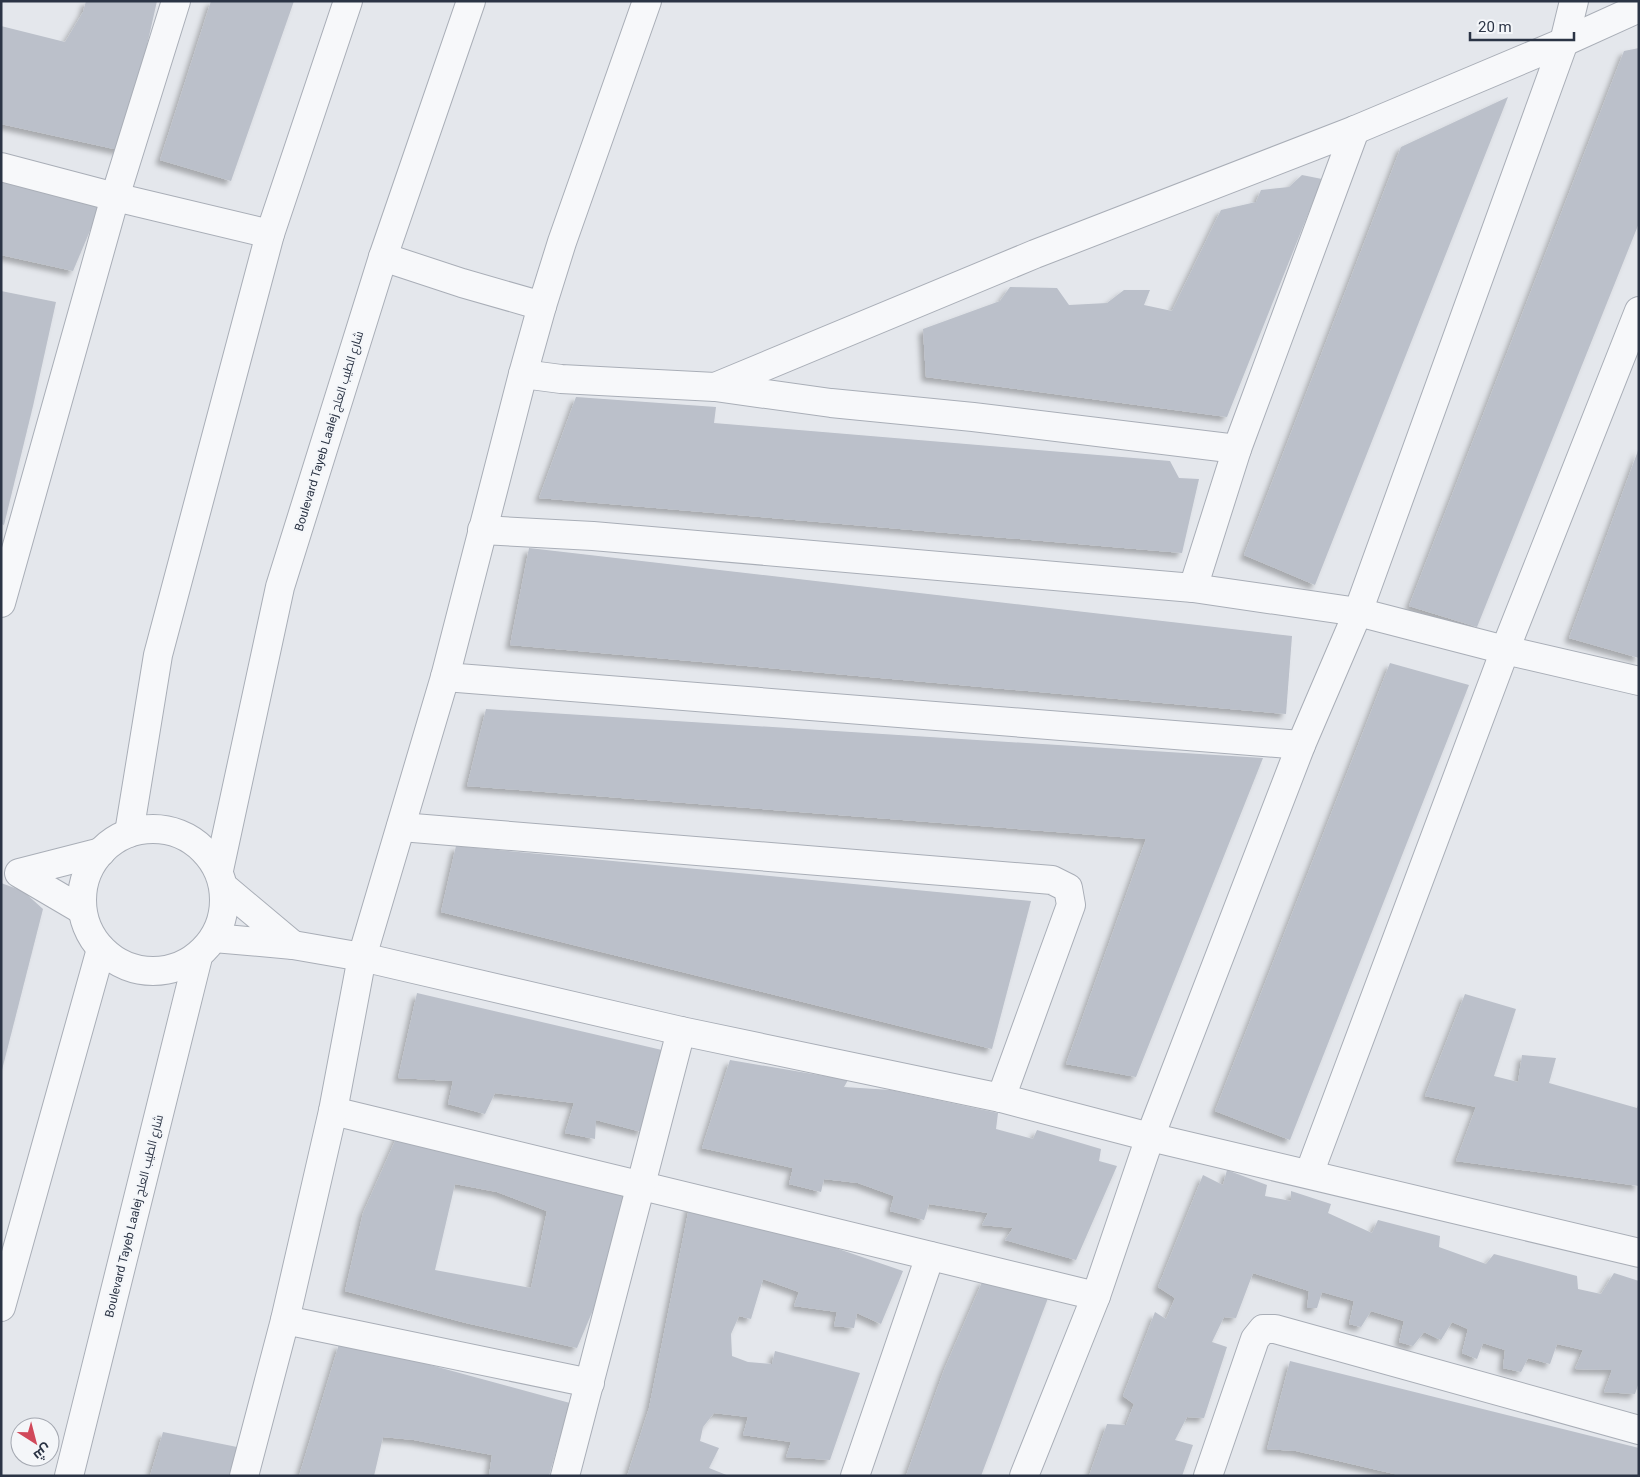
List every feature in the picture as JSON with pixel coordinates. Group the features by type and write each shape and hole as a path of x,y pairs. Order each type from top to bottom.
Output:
{"street":[{"path":"1,603 115,197 176,1"},
{"path":"129,833 158,655 270,234 348,1"},
{"name":"Boulevard Tayeb Laalej شارع الطيب العلج","path":"222,879 280,587 383,257 472,1"},
{"path":"244,1476 285,1320 333,1111 362,957 445,676 522,374 542,306 562,242 646,1"},
{"path":"1024,1476 1096,1296 1150,1137 1301,745 1358,612 1564,42 1574,1"},
{"path":"715,387 1035,254 1355,130 1564,42 1639,8"},
{"path":"1193,588 1238,448 1355,130"},
{"path":"1,167 115,197 270,234"},
{"path":"383,257 462,283 542,306"},
{"path":"1309,1174 1505,650 1629,366 1639,311"},
{"path":"522,374 561,379 715,387 831,403 973,417 1238,448"},
{"path":"482,530 593,536 1193,588 1358,612 1505,650 1639,681"},
{"path":"445,676 1301,745"},
{"path":"401,827 1052,880 1068,888 1071,905 1001,1098"},
{"path":"222,879 224,914 206,947 174,969 148,972 122,965 100,949 92,938 82,910 82,889 89,869 101,852 114,840 129,833 155,829 181,834 204,848 222,879 293,945"},
{"path":"10,871 101,852"},
{"path":"10,871 82,910"},
{"path":"206,947 293,945 362,957 681,1031 1001,1098 1150,1137 1639,1253"},
{"name":"Boulevard Tayeb Laalej شارع الطيب العلج","path":"69,1476 206,947"},
{"path":"1,1307 100,949"},
{"path":"565,1476 681,1031"},
{"path":"333,1111 1096,1296"},
{"path":"855,1476 930,1256"},
{"path":"285,1320 590,1383"},
{"path":"1208,1476 1255,1339 1263,1329 1275,1329 1639,1430"}],"building":[{"path":"86,1 157,1 123,151 1,124 1,26 65,42 83,12"},
{"path":"211,1 294,1 231,181 160,160"},
{"path":"1639,48 1639,223 1477,627 1409,606 1624,51"},
{"path":"1508,97 1315,585 1244,555 1401,147"},
{"path":"1302,175 1322,179 1227,417 926,377 923,329 1000,301 1010,287 1057,288 1069,305 1107,303 1124,290 1150,290 1144,305 1172,311 1221,210 1256,202 1261,190 1289,187"},
{"path":"1,182 100,207 73,271 1,255"},
{"path":"1,291 56,302 4,525 1,524"},
{"path":"576,397 716,407 714,423 1170,461 1179,478 1199,479 1182,553 539,498"},
{"path":"1639,448 1639,658 1569,638"},
{"path":"529,548 1292,636 1286,714 510,645"},
{"path":"1390,663 1469,685 1290,1140 1215,1111"},
{"path":"486,709 1263,758 1136,1077 1066,1064 1146,839 467,786"},
{"path":"456,846 1031,901 992,1049 441,912"},
{"path":"1,883 23,891 43,909 2,1070"},
{"path":"417,993 662,1050 642,1132 596,1120 595,1139 565,1133 574,1103 495,1093 485,1114 448,1104 453,1081 398,1078"},
{"path":"1465,994 1516,1009 1494,1076 1518,1082 1522,1055 1556,1058 1549,1083 1637,1108 1639,1102 1639,1186 1456,1161 1476,1107 1425,1096"},
{"path":"730,1060 848,1080 844,1087 891,1090 998,1113 996,1129 1033,1139 1037,1130 1101,1149 1099,1161 1117,1166 1076,1260 1005,1240 1013,1228 982,1225 988,1213 929,1204 924,1220 890,1211 894,1196 858,1183 824,1179 821,1192 789,1184 793,1168 702,1148"},
{"path":"399,1132 627,1190 609,1272 577,1348 466,1323 345,1291 363,1213","holes":["455,1184 497,1192 547,1211 531,1288 435,1270"]},
{"path":"1227,1170 1267,1185 1265,1196 1291,1201 1291,1191 1331,1204 1328,1213 1372,1233 1378,1220 1440,1236 1439,1247 1486,1264 1494,1254 1577,1276 1578,1289 1601,1294 1614,1273 1639,1281 1639,1382 1635,1394 1604,1392 1612,1370 1575,1369 1583,1350 1557,1344 1550,1364 1528,1358 1521,1372 1503,1368 1505,1350 1483,1343 1477,1359 1462,1353 1468,1329 1452,1322 1441,1340 1424,1332 1413,1346 1399,1342 1404,1321 1371,1311 1361,1327 1349,1324 1354,1301 1322,1292 1317,1308 1307,1308 1309,1291 1253,1273 1236,1318 1224,1317 1212,1342 1227,1347 1204,1418 1187,1417 1175,1440 1193,1445 1182,1476 1089,1476 1107,1424 1126,1425 1134,1404 1123,1396 1155,1312 1166,1319 1175,1298 1158,1287 1203,1175 1223,1185"},
{"path":"690,1203 777,1228 903,1271 881,1324 857,1313 854,1328 834,1326 837,1312 794,1306 799,1292 763,1279 751,1319 739,1316 731,1334 732,1356 748,1362 772,1364 775,1351 860,1373 830,1460 786,1457 791,1442 743,1435 748,1417 714,1413 703,1427 700,1441 719,1448 709,1468 729,1476 627,1476 649,1408"},
{"path":"983,1280 1051,1290 981,1476 906,1476 944,1370"},
{"path":"339,1344 423,1363 570,1403 549,1476 489,1476 492,1455 414,1440 383,1437 374,1476 299,1476"},
{"path":"1290,1361 1639,1448 1639,1476 1403,1476 1296,1451 1267,1449"},
{"path":"163,1432 237,1447 229,1476 150,1476"}]}
